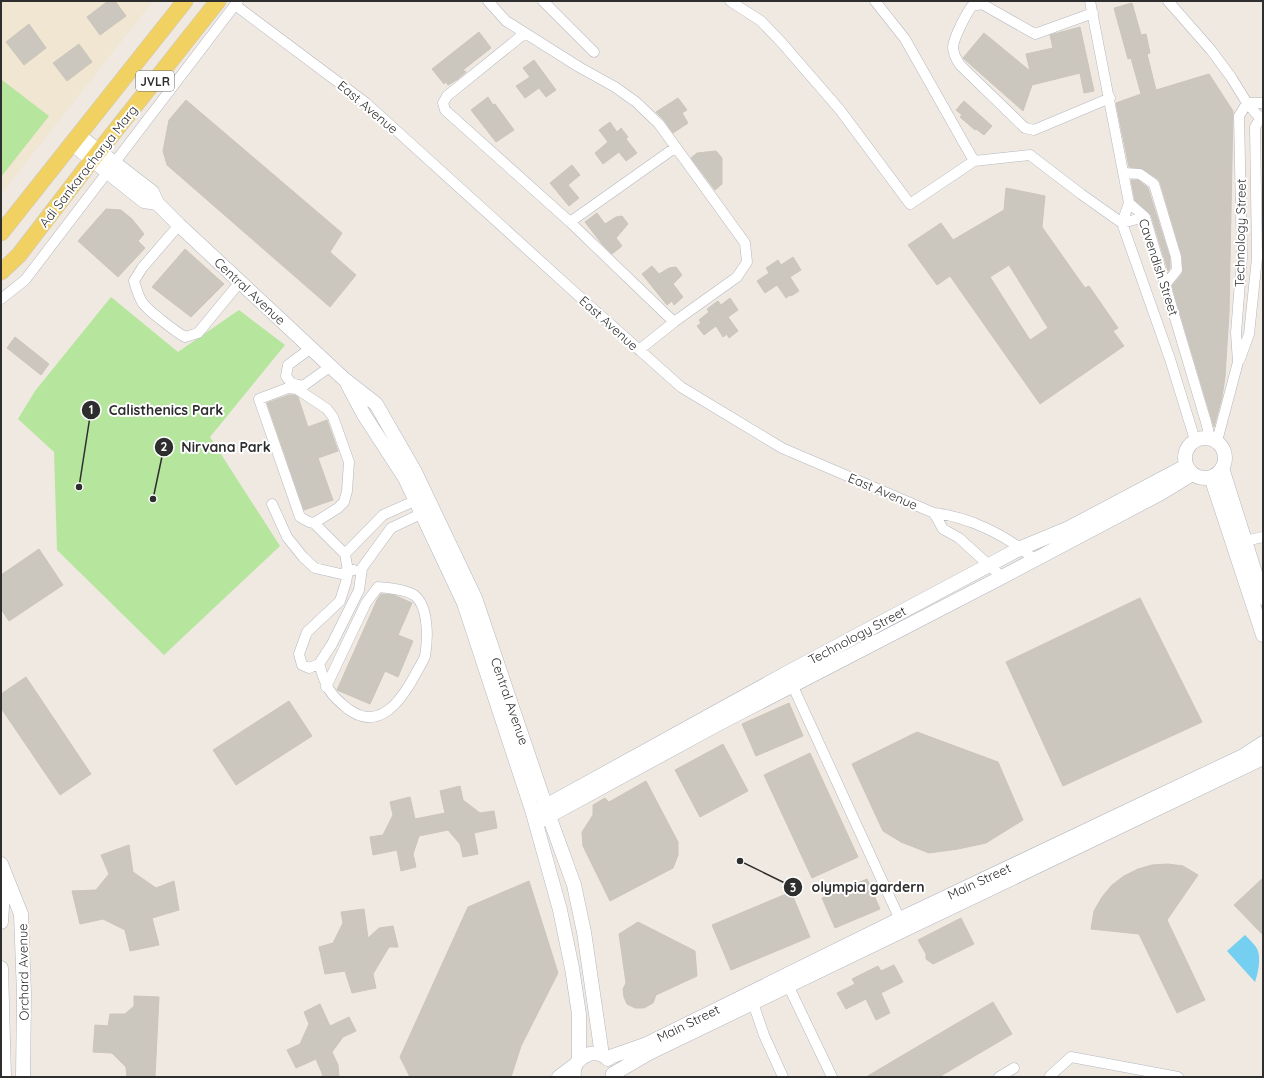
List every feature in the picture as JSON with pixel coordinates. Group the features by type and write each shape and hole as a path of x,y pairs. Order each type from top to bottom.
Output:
{"main road":[{"name":"JVLR","path":"1,233 185,1"},
{"name":"Adi Sankaracharya Marg","path":"1,272 19,255 95,156 218,1"},
{"name":"Central Avenue","path":"75,139 111,168 144,201 157,203 344,379 364,415 405,478 421,498 464,603 534,818 560,910 572,968 579,1014 576,1067"},
{"path":"1202,437 1213,440 1222,447 1225,454 1225,461 1222,468 1211,478 1196,477 1189,470 1184,459 1185,451 1195,440 1202,437"},
{"path":"1222,468 1263,635"},
{"path":"790,679 1035,560 1160,493 1189,470"},
{"name":"Technology Street","path":"534,818 790,679 1021,548 1069,528 1189,470"},
{"path":"1211,478 1263,598"},
{"name":"Central Avenue","path":"427,511 475,598 547,811 574,885 584,932 604,1056 612,1066 613,1076"},
{"name":"Main Street","path":"576,1067 586,1054 594,1053 604,1056 647,1044 786,981 1243,756 1263,743"},
{"name":"Main Street","path":"902,924 1263,758"},
{"name":"Orchard Avenue","path":"1,922 3,867"},
{"name":"Orchard Avenue","path":"3,867 21,914 24,994 23,1077"},
{"path":"572,968 589,964"},
{"name":"Orchard Avenue","path":"1,968 4,1077"},
{"name":"Main Street","path":"613,1076 649,1053 753,1003 786,981"},
{"path":"559,1077 576,1067"}],"street":[{"path":"488,1 506,21 579,67 615,87 636,102 659,124 745,243 747,262 737,277 674,322 639,350"},
{"path":"543,1 594,52"},
{"path":"730,1 762,20 840,110 910,204 974,161 1030,155 1122,224 1145,217"},
{"path":"875,1 904,39 974,161"},
{"path":"1090,1 1110,98 1129,203"},
{"path":"1168,1 1211,50 1231,77 1247,103 1262,117 1255,127 1257,258 1249,334 1238,362"},
{"path":"1,299 25,280 236,3"},
{"name":"East Avenue","path":"236,3 366,103 681,387 782,448 934,513 952,515 980,526 1021,548 1035,560"},
{"path":"1093,13 1035,34 982,4 972,6 965,14 953,48 955,57 960,65 1025,128 1034,130 1110,98"},
{"path":"525,33 447,96 443,103 445,110 570,222 674,322"},
{"path":"1247,103 1263,103"},
{"name":"Technology Street","path":"1213,440 1238,362 1236,333 1242,257 1239,116 1247,103"},
{"path":"570,222 676,147"},
{"path":"1124,173 1140,174 1154,184 1176,257 1177,270 1165,285"},
{"name":"Cavendish Street","path":"1195,440 1164,341 1122,224 1129,203 1145,217 1193,379 1213,440"},
{"path":"179,225 142,268 134,281 136,290 143,303 178,333 185,337 198,333 240,282"},
{"path":"1242,257 1257,258"},
{"path":"1238,313 1251,313"},
{"path":"1164,341 1181,336"},
{"path":"311,348 288,365 286,376 291,383 303,386 331,366"},
{"path":"1178,385 1193,379"},
{"path":"314,523 338,508 344,502 347,491 349,462 333,417 327,409 297,389 288,388 259,399 300,518 314,523 345,554 348,571 340,601 307,632 299,654 302,665 309,668 319,664 332,644 360,590 362,568 391,528 427,511"},
{"path":"345,554 383,515 421,498"},
{"path":"272,504 287,538 303,557 315,568 340,574 362,568"},
{"path":"388,512 395,526"},
{"path":"934,513 943,528 959,538 1002,577"},
{"path":"1239,542 1263,537"},
{"path":"319,664 326,687 339,702 356,714 372,718 387,712 407,690 424,657 427,631 425,610 414,596 399,590 378,587 366,603 326,687"},
{"path":"790,679 902,924"},
{"path":"786,981 832,1077"},
{"path":"753,1003 764,1035 783,1077"},
{"path":"1050,1077 1071,1056 1178,1077"},
{"path":"999,1077 1014,1068"}],"shaded area":[{"path":"1,1 153,1 1,194"}],"green space":[{"path":"2,80 49,116 1,177 1,82"},
{"path":"111,297 178,352 239,310 285,345 210,437 280,546 164,655 57,550 54,452 18,419 35,391"}],"water":[{"path":"1245,935 1256,947 1259,955 1255,982 1227,951"}],"building":[{"path":"108,1 115,1 126,16 100,35 87,17"},
{"path":"1132,3 1141,35 1146,34 1150,53 1147,54 1156,90 1209,74 1233,111 1229,313 1225,377 1222,397 1214,427 1172,286 1182,274 1182,256 1160,182 1143,169 1129,167 1116,103 1141,94 1131,58 1128,59 1114,8"},
{"path":"29,24 46,48 24,65 6,42"},
{"path":"1080,27 1094,91 1084,93 1080,73 1032,85 1023,111 963,58 984,33 1030,71 1026,54 1053,48 1050,35"},
{"path":"479,32 491,48 463,70 466,72 458,79 448,85 446,82 444,84 432,69"},
{"path":"79,44 92,62 67,81 53,63"},
{"path":"534,60 556,90 546,97 539,88 525,98 516,86 530,77 523,68"},
{"path":"488,97 514,130 496,142 471,110"},
{"path":"678,98 687,110 682,113 688,123 673,133 656,112"},
{"path":"186,100 342,233 330,252 356,275 330,307 167,165 163,151 169,120"},
{"path":"964,101 992,126 984,135 976,129 975,130 960,117 962,115 956,110"},
{"path":"610,122 617,132 621,128 628,137 626,139 637,153 626,161 619,152 603,164 595,153 608,142 599,130"},
{"path":"716,151 722,158 722,184 715,190 691,158 697,153"},
{"path":"572,165 580,175 568,185 579,198 569,206 550,183"},
{"path":"1131,180 1138,180 1148,188 1170,258 1170,268 1168,271 1151,215 1135,200"},
{"path":"1006,188 1045,196 1042,227 1085,288 1089,286 1118,328 1113,331 1124,346 1040,404 950,276 937,285 908,245 941,223 953,240 1004,210","holes":["1009,265 1048,328 1030,340 990,277"]},
{"path":"106,209 121,210 132,219 144,234 138,241 145,248 118,277 78,241"},
{"path":"597,213 605,224 616,217 622,216 628,224 616,238 622,246 612,254 585,222"},
{"path":"185,249 224,284 191,317 152,287"},
{"path":"793,257 801,270 790,277 799,291 786,298 777,285 765,293 757,281 769,273 766,268 778,260 781,265"},
{"path":"652,266 659,274 669,268 676,267 682,275 673,284 683,297 674,305 672,301 667,305 642,274"},
{"path":"730,298 738,310 728,317 738,331 729,338 727,334 723,337 716,326 704,335 697,326 701,323 699,320 709,312 707,309 718,301 721,305"},
{"path":"15,337 49,364 41,375 7,348"},
{"path":"289,395 295,395 298,397 308,427 327,420 338,451 318,458 333,500 304,510 267,403"},
{"path":"39,549 63,585 9,621 1,609 1,575"},
{"path":"381,594 394,595 412,603 398,635 413,641 398,677 385,671 370,704 337,690"},
{"path":"1140,598 1202,722 1063,786 1006,662"},
{"path":"26,677 91,774 60,795 1,708 1,694"},
{"path":"289,701 312,736 236,785 213,750"},
{"path":"789,703 803,736 756,756 742,724"},
{"path":"917,732 998,762 1023,820 986,843 929,853 901,842 883,831 852,764"},
{"path":"723,744 748,791 700,817 675,770"},
{"path":"810,753 858,857 812,878 764,775"},
{"path":"646,781 678,842 678,855 673,868 610,901 583,846 582,832 593,815 593,805 605,798 609,802"},
{"path":"460,786 463,800 480,813 494,811 497,828 474,833 478,854 463,857 460,844 448,830 419,836 413,854 416,867 401,871 397,850 373,855 370,837 383,835 393,815 390,802 410,797 415,819 445,813 440,791"},
{"path":"129,845 133,872 156,888 174,881 179,910 152,918 159,945 130,951 125,930 103,919 80,924 72,891 96,890 109,874 101,855"},
{"path":"1168,864 1183,866 1198,875 1167,920 1205,1000 1177,1013 1139,934 1091,929 1094,911 1102,897 1112,885 1124,876 1138,869 1152,865"},
{"path":"1263,878 1263,935 1234,905"},
{"path":"867,879 880,909 835,928 822,898"},
{"path":"529,881 558,973 521,1046 511,1077 410,1077 400,1057 468,907"},
{"path":"791,892 810,937 731,970 712,925"},
{"path":"364,909 368,938 379,928 393,926 398,947 389,947 373,974 376,988 352,993 345,971 325,974 319,947 333,943 343,923 341,912"},
{"path":"961,918 974,944 933,964 926,959 926,954 918,940"},
{"path":"638,922 695,951 697,976 656,995 653,1003 644,1008 635,1008 627,1004 624,997 623,989 626,983 619,934"},
{"path":"894,965 903,982 881,993 890,1013 876,1020 866,999 846,1009 837,993 855,984 852,979 878,966 881,971"},
{"path":"134,996 159,997 155,1077 127,1077 126,1067 112,1053 93,1052 95,1025 108,1026 110,1014 125,1014 134,1006"},
{"path":"993,1002 1012,1034 939,1077 866,1077"},
{"path":"320,1004 330,1026 349,1017 356,1031 343,1037 332,1052 338,1065 339,1077 323,1077 316,1059 296,1068 287,1050 300,1044 309,1024 304,1012"}],"place":[{"name":"Calisthenics Park","path":"79,487"},
{"name":"Nirvana Park","path":"153,499"},
{"name":"olympia gardern","path":"740,861"}]}
